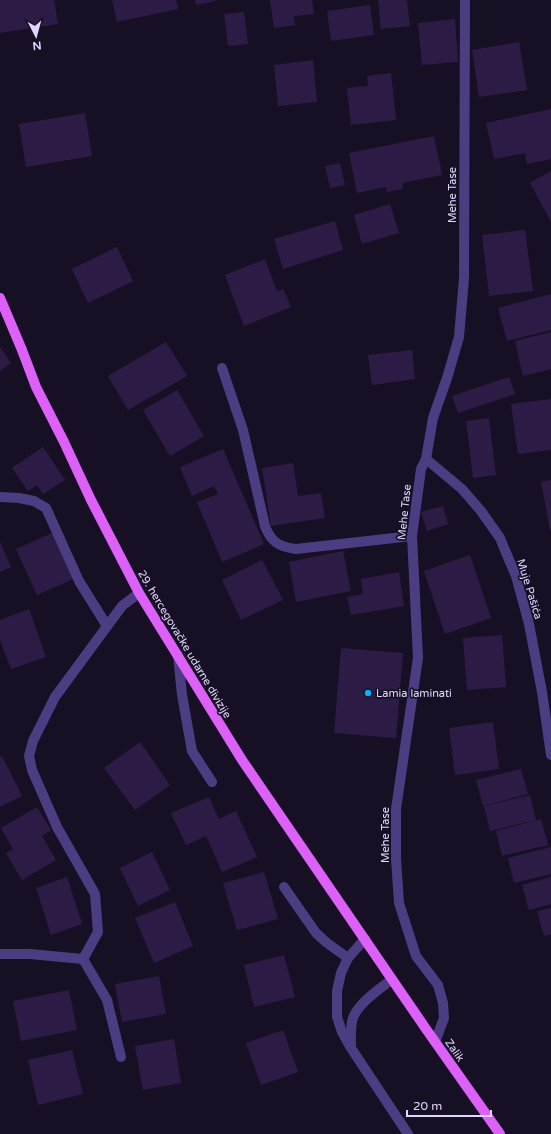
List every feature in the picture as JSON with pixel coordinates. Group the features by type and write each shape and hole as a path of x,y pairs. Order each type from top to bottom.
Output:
{"main road":[{"name":"29. hercegovačke udarne divizije","path":"0,298 36,386 91,500 139,593 242,760 392,979"},
{"name":"Zalik","path":"392,979 500,1134"}],"street":[{"name":"Mehe Tase","path":"435,1042 444,1018 443,1003 438,985 416,956 399,903 396,859 396,809 418,658 412,536 421,469 426,459 433,418 459,337 464,278 465,0"},
{"path":"222,368 243,430 265,526 273,540 279,545 296,549 412,536"},
{"name":"Muje Pašića","path":"426,459 462,489 481,511 503,543 516,576 529,624 542,692 551,755"},
{"path":"0,497 19,498 34,501 46,508 79,581 107,626"},
{"path":"83,959 98,932 95,894 57,827 32,770 29,756 32,741 55,697 122,606 139,593"},
{"path":"178,655 182,695 192,750 212,782"},
{"path":"284,887 316,933 348,958"},
{"path":"365,939 348,958 341,973 337,991 337,1017 342,1032 351,1048 408,1134"},
{"path":"0,954 30,954 83,959"},
{"path":"83,959 107,1000 121,1057"},
{"path":"351,1048 350,1031 353,1016 362,1003 392,979"}],"building":[{"path":"0,0 54,0 58,24 0,33"},
{"path":"112,0 176,0 178,9 117,22"},
{"path":"195,0 215,0 216,1 196,5"},
{"path":"270,0 312,0 314,14 294,16 295,25 274,28"},
{"path":"378,0 407,0 410,26 381,29"},
{"path":"370,5 374,35 331,41 327,11"},
{"path":"244,12 248,44 228,46 224,14"},
{"path":"455,19 458,62 422,65 418,23"},
{"path":"519,42 527,90 479,97 472,50"},
{"path":"313,60 317,102 278,106 274,65"},
{"path":"391,73 396,120 351,125 347,88 368,86 367,76"},
{"path":"551,109 551,159 527,164 525,153 494,159 486,123"},
{"path":"85,113 92,156 26,167 19,124"},
{"path":"434,136 442,175 402,183 403,189 387,192 386,187 357,193 349,153"},
{"path":"340,163 345,185 330,188 325,166"},
{"path":"551,171 551,222 530,183"},
{"path":"390,204 399,233 362,244 354,215"},
{"path":"335,221 343,250 283,269 274,239"},
{"path":"525,230 533,291 489,296 482,235"},
{"path":"117,247 133,281 88,303 72,269"},
{"path":"265,259 277,291 283,289 291,307 244,326 225,275"},
{"path":"551,294 551,330 507,341 498,308"},
{"path":"551,332 551,369 523,376 515,341"},
{"path":"166,342 187,376 128,410 108,376"},
{"path":"0,347 11,363 0,371"},
{"path":"412,350 415,379 372,385 368,355"},
{"path":"509,377 515,394 458,413 452,396"},
{"path":"177,390 204,436 170,456 143,410"},
{"path":"551,399 551,450 518,454 511,404"},
{"path":"489,418 496,475 473,478 466,421"},
{"path":"43,447 65,480 43,494 37,485 28,491 12,468"},
{"path":"223,449 264,544 222,562 197,502 218,494 214,486 192,496 180,467"},
{"path":"293,463 298,496 321,493 325,518 271,526 262,468"},
{"path":"551,480 551,530 550,530 541,482"},
{"path":"443,506 448,524 427,531 421,512"},
{"path":"52,533 73,579 37,595 16,549"},
{"path":"0,542 11,567 0,572"},
{"path":"343,551 351,591 296,602 289,562"},
{"path":"470,555 491,618 445,634 424,571"},
{"path":"262,560 283,600 241,620 222,580"},
{"path":"399,572 404,606 351,615 347,597 363,594 361,579"},
{"path":"29,609 46,657 11,669 0,640 0,620"},
{"path":"502,635 506,687 467,690 463,638"},
{"name":"Lamia laminati","path":"341,648 403,653 396,738 334,733"},
{"path":"493,722 499,769 455,775 449,728"},
{"path":"140,742 170,785 135,810 104,768"},
{"path":"2,756 22,796 0,807 0,757"},
{"path":"521,769 528,794 483,806 476,780"},
{"path":"530,795 536,820 490,831 484,806"},
{"path":"209,797 219,819 236,811 257,857 222,872 206,836 186,845 171,813"},
{"path":"37,807 51,830 42,836 56,860 22,880 6,853 13,849 1,828"},
{"path":"541,819 548,845 502,856 496,831"},
{"path":"551,847 551,874 514,883 508,858"},
{"path":"152,852 170,890 138,906 120,868"},
{"path":"264,872 278,919 237,930 223,883"},
{"path":"67,877 82,924 51,935 36,888"},
{"path":"551,877 551,904 529,910 522,885"},
{"path":"175,902 193,946 154,963 135,918"},
{"path":"551,908 551,934 544,936 537,911"},
{"path":"284,955 295,997 254,1007 244,965"},
{"path":"159,976 166,1014 122,1022 115,984"},
{"path":"69,990 77,1030 21,1041 13,1001"},
{"path":"283,1030 298,1072 261,1085 246,1043"},
{"path":"174,1039 181,1083 143,1090 135,1046"},
{"path":"72,1050 83,1094 38,1105 28,1060"}],"place":[{"name":"Lamia laminati","path":"368,693"}]}
